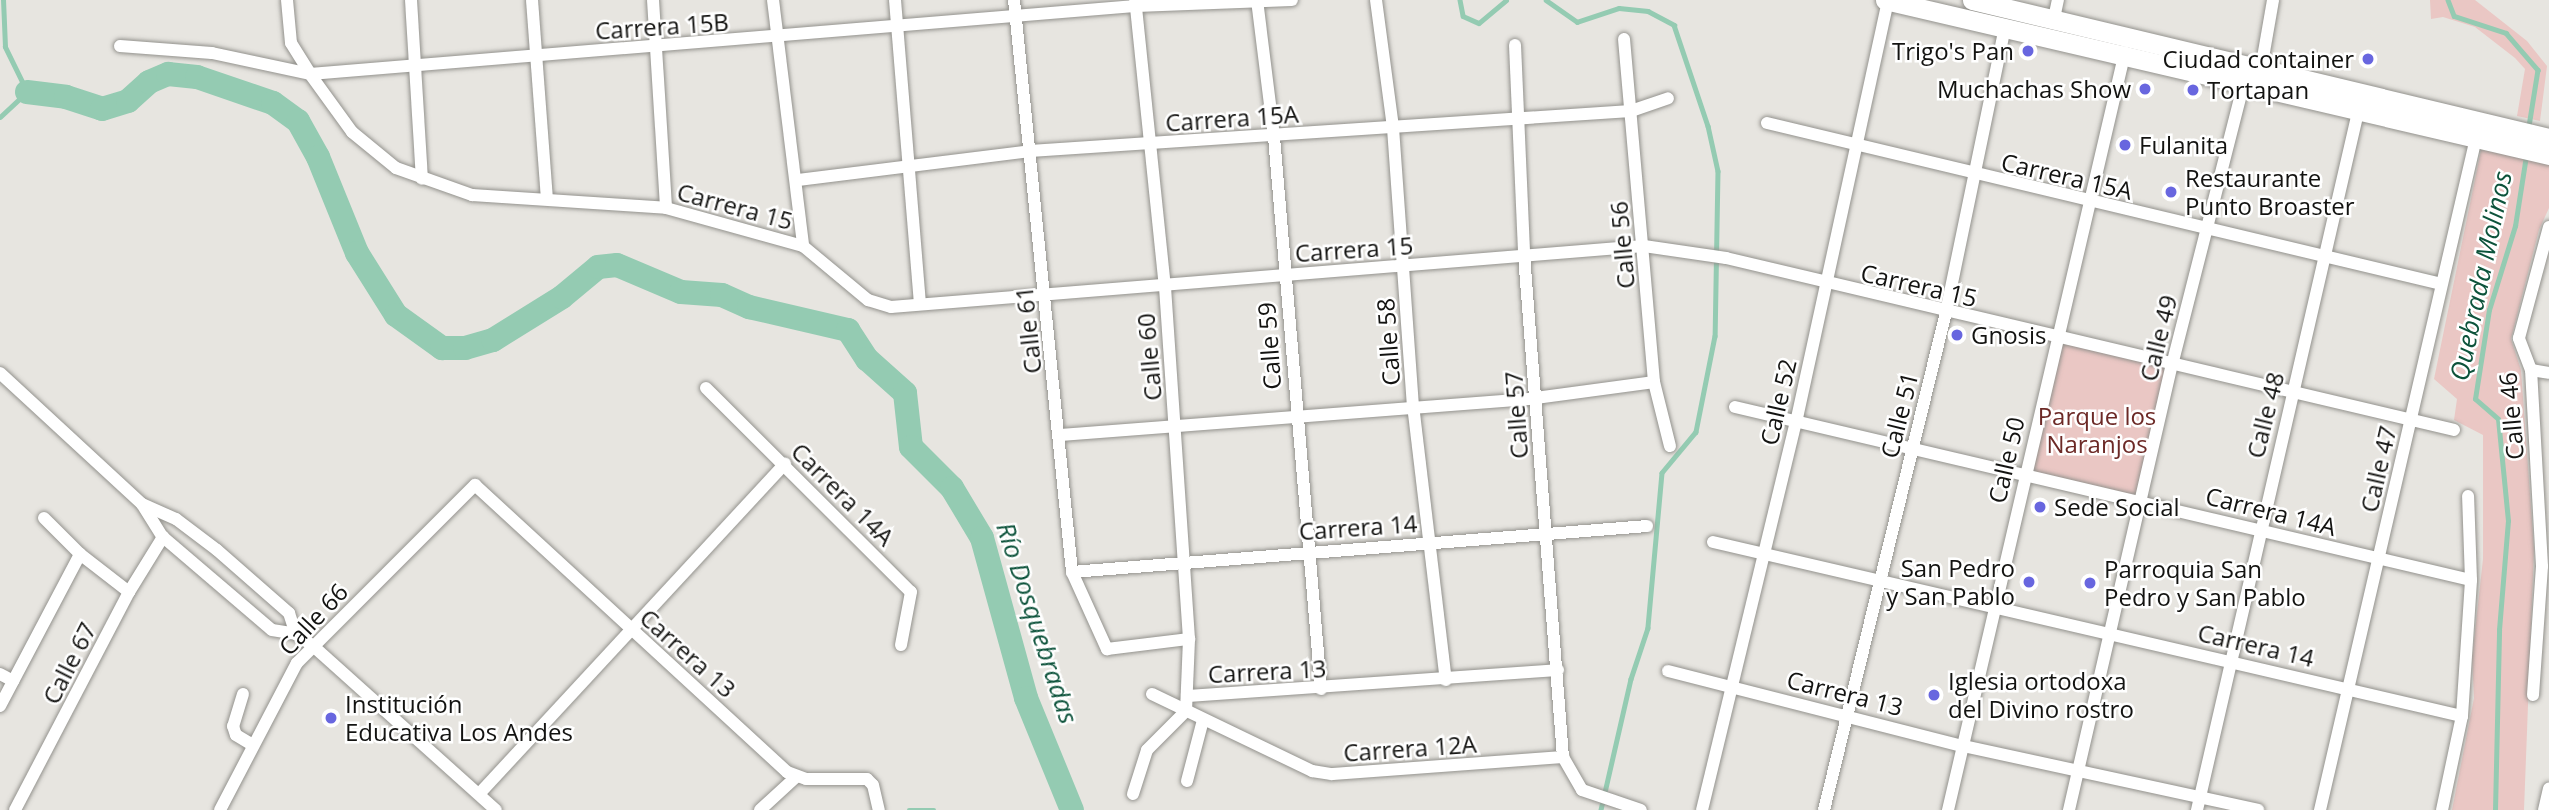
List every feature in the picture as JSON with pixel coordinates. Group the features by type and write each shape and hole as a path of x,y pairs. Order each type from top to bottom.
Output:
{"main road":[{"path":"1886,0 2049,38 2127,46 2261,69 2507,135 2549,155"},
{"path":"1972,0 2056,9 2127,46 2244,82 2358,112 2476,138 2507,135 2549,138"}],"street":[{"path":"287,0 291,43 310,74"},
{"path":"411,0 418,66 422,179"},
{"path":"532,0 547,198"},
{"path":"653,0 666,208"},
{"path":"773,0 776,39 798,180 803,246"},
{"path":"895,0 912,164 920,304"},
{"name":"Calle 61","path":"1014,0 1072,572 1107,649 1189,639"},
{"name":"Carrera 15B","path":"120,46 212,53 310,74 776,39 1135,3 1292,0"},
{"name":"Calle 58","path":"1376,0 1393,128 1413,405 1433,543 1446,680"},
{"name":"Calle 52","path":"1702,810 1762,552 1797,418 1825,284 1858,148 1886,0"},
{"path":"2261,69 2273,0"},
{"name":"Calle 59","path":"1257,1 1274,137 1307,552 1321,689"},
{"name":"Calle 60","path":"1135,3 1152,145 1176,426 1189,639 1186,711"},
{"path":"2049,38 2056,9"},
{"name":"Calle 51","path":"1824,810 1849,714 1877,581 1914,450 1946,312 1971,175 2006,28"},
{"name":"Calle 56","path":"1624,39 1654,382 1670,446"},
{"name":"Calle 57","path":"1515,45 1524,255 1563,757 1573,779 1594,796 1641,810"},
{"name":"Calle 50","path":"1948,810 2024,474 2127,46"},
{"name":"Carrera 15","path":"310,74 352,132 396,168 422,179 472,195 666,208 803,246 868,300 891,307 1045,294 1165,288 1285,275 1644,246 1703,257 1726,258 2057,339 2454,430"},
{"name":"Calle 49","path":"2069,810 2143,502 2172,365 2244,82"},
{"name":"Carrera 15A","path":"798,180 1030,151 1274,137 1632,111 1668,98"},
{"name":"Calle 48","path":"2199,804 2259,528 2326,257 2358,112"},
{"name":"Carrera 15A","path":"1767,123 1971,175 2441,284"},
{"name":"Calle 47","path":"2320,810 2346,687 2379,559 2476,138"},
{"name":"Calle 46","path":"2532,695 2545,567 2530,370 2519,338 2549,226"},
{"path":"2530,370 2549,373"},
{"path":"0,373 142,504 163,537 272,631 296,634 312,645 496,810"},
{"path":"1060,435 1413,405 1536,398 1654,382"},
{"name":"Carrera 14A","path":"706,388 911,592 901,645"},
{"name":"Carrera 14A","path":"1735,407 1797,418 1914,450 2259,528 2471,580"},
{"path":"480,793 785,464"},
{"name":"Carrera 13","path":"475,485 632,631 796,777"},
{"name":"Calle 66","path":"220,810 251,744 296,663 475,485"},
{"path":"2442,810 2462,716 2471,580 2468,496"},
{"path":"142,504 176,519 217,551 289,613 296,634"},
{"path":"44,518 80,554 129,592"},
{"name":"Carrera 14","path":"1072,572 1647,526"},
{"name":"Calle 67","path":"15,810 129,592 163,537"},
{"name":"Carrera 14","path":"1713,541 2462,716"},
{"path":"0,706 80,554"},
{"name":"Carrera 13","path":"1187,696 1321,689 1558,670"},
{"name":"Carrera 13","path":"1668,671 1849,714 1963,746 2078,769 2199,804 2258,810"},
{"path":"0,674 13,681"},
{"path":"243,694 233,726 236,735 251,744"},
{"name":"Carrera 12A","path":"1152,694 1312,771 1332,774 1563,757"},
{"path":"1133,794 1147,750 1186,711"},
{"path":"1187,781 1203,720"},
{"path":"760,810 796,777 867,779 873,785 878,806"},
{"path":"2544,810 2549,789"}],"green space":[{"path":"2430,0 2475,0 2527,41 2547,66 2540,121 2517,116 2525,69 2515,58 2475,27 2443,17 2431,19"},
{"path":"2481,150 2549,159 2549,208 2539,230 2511,339 2521,370 2534,549 2524,810 2452,810 2474,698 2472,658 2483,559 2483,435 2454,420 2457,399 2434,379"},
{"name":"Parque los Naranjos","path":"2057,339 2172,365 2143,503 2024,474"}],"waterway":[{"path":"0,117 27,92 5,47 3,0"},
{"path":"1460,0 1463,16 1479,23 1506,0"},
{"path":"1546,0 1577,22 1619,8 1648,11 1674,25 1708,126 1718,171 1715,336 1696,432 1662,473 1648,628 1631,679 1601,810"},
{"name":"Quebrada Molinos","path":"2448,0 2454,16 2506,33 2538,70 2529,126"},
{"name":"Río Dosquebradas","path":"27,92 66,97 102,109 128,101 149,82 168,74 197,77 273,103 298,121 318,157 357,253 396,315 442,348 465,348 493,340 562,297 598,267 617,265 681,292 722,295 749,307 848,330 867,359 905,393 911,447 952,488 982,538 1026,698 1072,810"},
{"name":"Quebrada Molinos","path":"2495,810 2499,630 2508,521 2498,419 2475,399 2489,310 2515,226 2526,156"},
{"path":"909,810 934,810"}],"place":[{"name":"Trigo's Pan","path":"2028,51"},
{"name":"Ciudad container","path":"2368,59"},
{"name":"Muchachas Show","path":"2145,89"},
{"name":"Tortapan","path":"2193,90"},
{"name":"Fulanita","path":"2125,145"},
{"name":"Restaurante Punto Broaster","path":"2171,192"},
{"name":"Gnosis","path":"1957,335"},
{"name":"Sede Social","path":"2040,507"},
{"name":"San Pedro y San Pablo","path":"2029,582"},
{"name":"Parroquia San Pedro y San Pablo","path":"2090,583"},
{"name":"Iglesia ortodoxa del Divino rostro","path":"1934,695"},
{"name":"Institución Educativa Los Andes","path":"331,718"}]}
